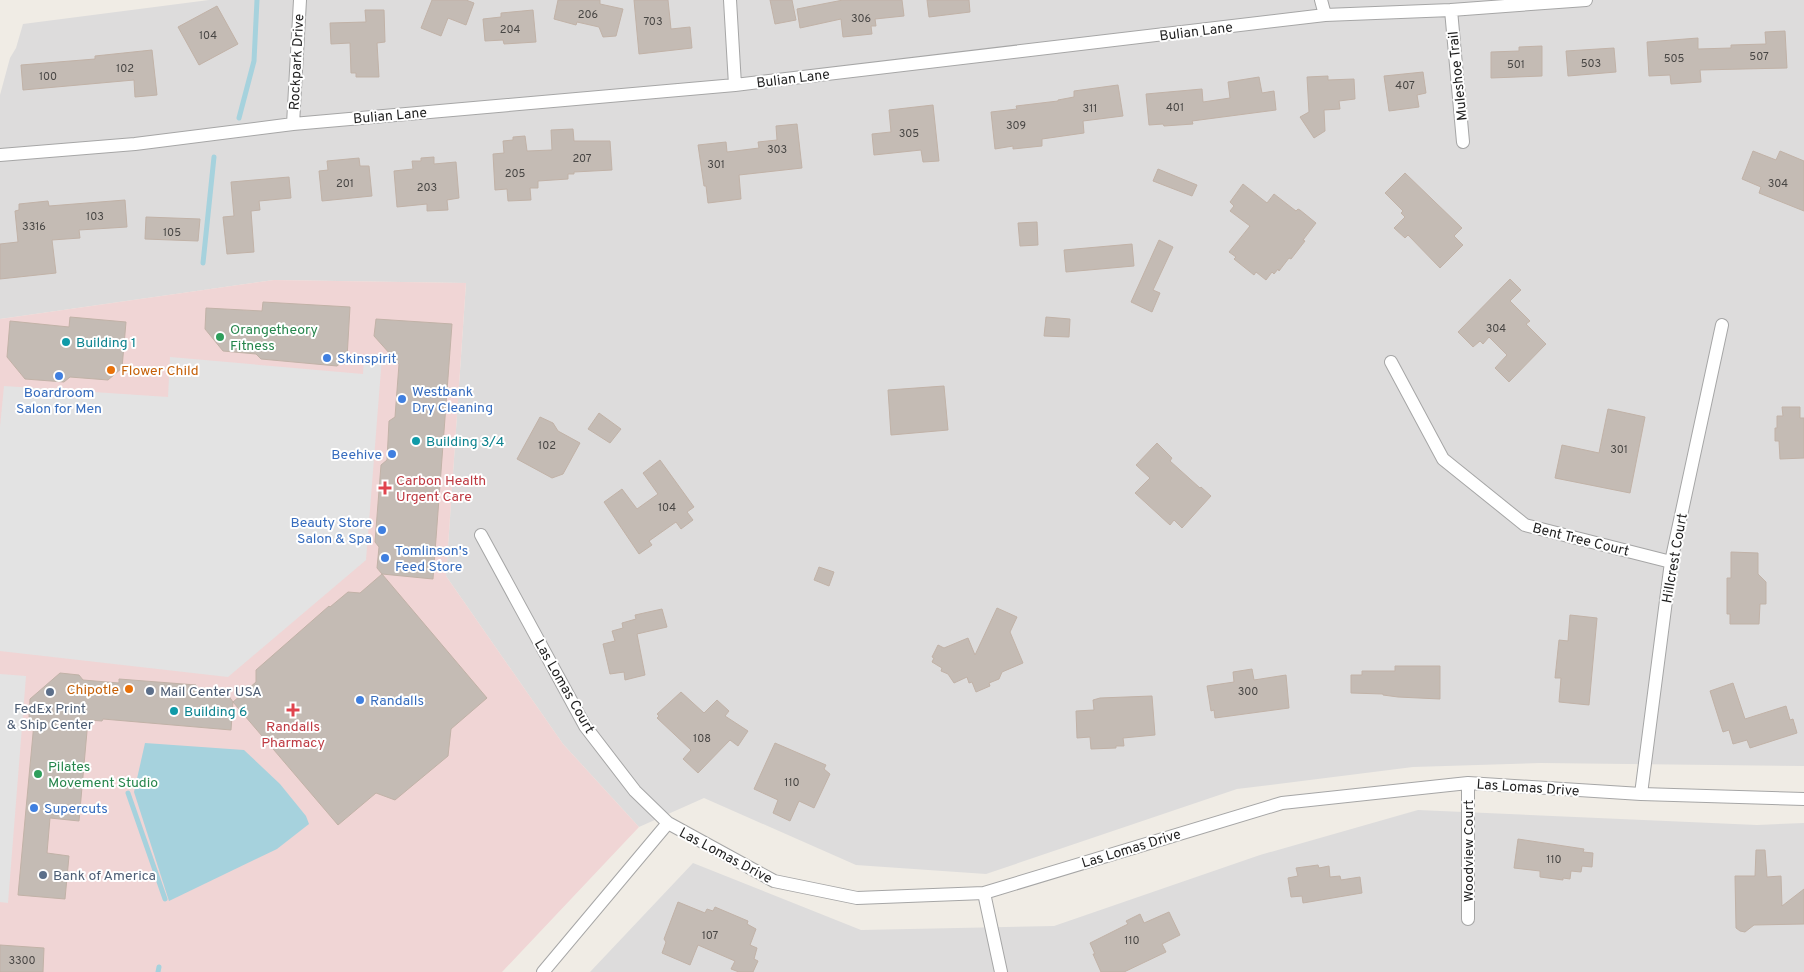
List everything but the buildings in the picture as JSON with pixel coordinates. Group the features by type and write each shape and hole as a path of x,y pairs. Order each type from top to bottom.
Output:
{"street":[{"name":"Rockpark Drive","path":"293,124 300,0"},
{"path":"730,0 735,85"},
{"path":"1321,0 1325,15"},
{"name":"Bulian Lane","path":"0,155 135,144 293,124 735,85 1325,15 1450,10 1586,0"},
{"name":"Muleshoe Trail","path":"1450,10 1463,142"},
{"name":"Hillcrest Court","path":"1641,794 1671,562 1722,325"},
{"name":"Bent Tree Court","path":"1391,362 1443,459 1525,525 1671,562"},
{"name":"Las Lomas Court","path":"482,535 585,726 635,791 668,823"},
{"name":"Las Lomas Drive","path":"543,972 668,823 774,882 857,898 984,893 1282,803 1468,783 1641,794 1804,799"},
{"name":"Woodview Court","path":"1468,783 1468,919"},
{"path":"984,893 1001,972"}],"shaded area":[{"path":"209,0 1804,0 1804,766 1541,763 1413,767 1237,789 986,874 856,865 704,798 639,827 563,744 446,576 466,283 274,280 0,319 0,95 10,58 16,48 23,24"},
{"path":"274,280 466,283 446,576 563,744 639,827 502,972 0,972 0,319"},
{"path":"170,357 363,374 364,357 382,357 366,560 228,677 0,651 0,427 4,386 168,397"},
{"path":"0,674 26,676 8,903 0,902"},
{"path":"1418,810 1757,825 1804,823 1804,972 590,972 693,863 861,930 1054,926 1260,855"}],"water":[{"path":"145,743 244,750 280,784 306,816 309,824 277,849 169,901 134,792"}],"waterway":[{"path":"239,118 254,61 257,0"},
{"path":"203,263 214,157"},
{"path":"128,793 165,899"},
{"path":"158,972 159,967"}],"place":[{"name":"Orangetheory Fitness","path":"220,337"},
{"name":"Building 1","path":"66,342"},
{"name":"Skinspirit","path":"327,358"},
{"name":"Flower Child","path":"111,370"},
{"name":"Boardroom Salon for Men","path":"59,376"},
{"name":"Westbank Dry Cleaning","path":"402,399"},
{"name":"Building 3/4","path":"416,441"},
{"name":"Beehive","path":"392,454"},
{"name":"Carbon Health Urgent Care","path":"385,488"},
{"name":"Beauty Store Salon & Spa","path":"382,530"},
{"name":"Tomlinson's Feed Store","path":"385,558"},
{"name":"Chipotle","path":"129,689"},
{"name":"Mail Center USA","path":"150,691"},
{"name":"FedEx Print & Ship Center","path":"50,692"},
{"name":"Randalls","path":"360,700"},
{"name":"Randalls Pharmacy","path":"293,710"},
{"name":"Building 6","path":"174,711"},
{"name":"Pilates Movement Studio","path":"38,774"},
{"name":"Supercuts","path":"34,808"},
{"name":"Bank of America","path":"43,875"}]}
